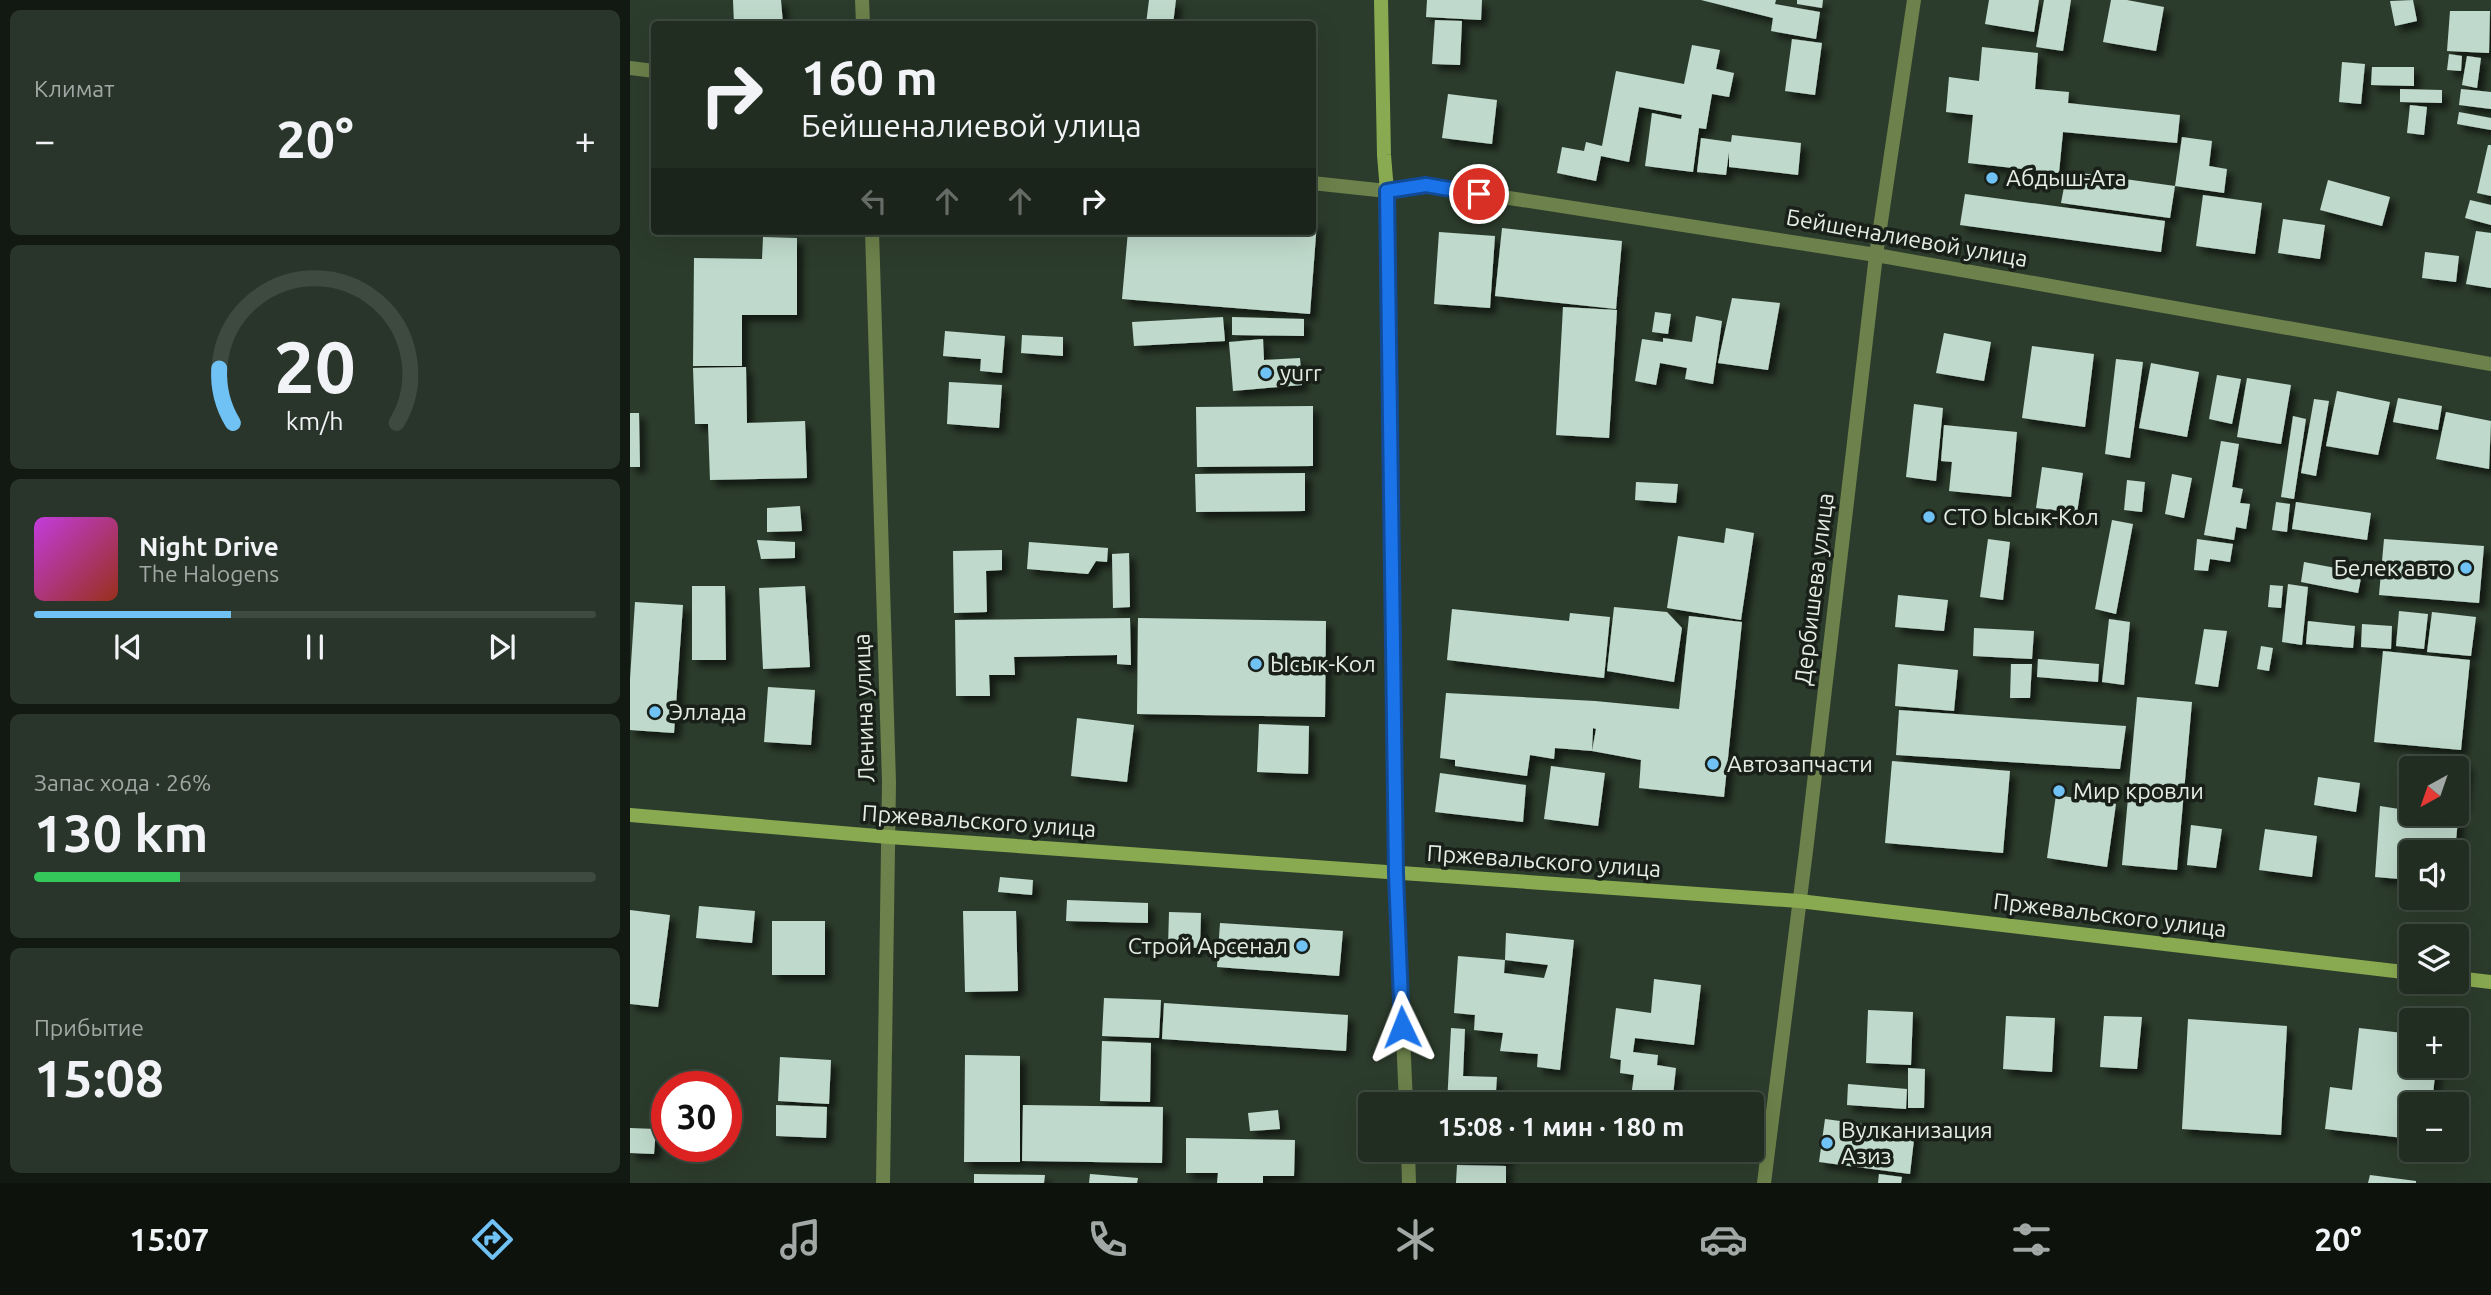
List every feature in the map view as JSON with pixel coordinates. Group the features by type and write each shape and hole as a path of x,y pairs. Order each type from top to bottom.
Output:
{"main road":[{"path":"1381,0 1387,191 1396,874"},
{"name":"Пржевальского улица","path":"630,815 889,838 1799,901 2399,971"},
{"path":"2469,979 2491,982"}],"street":[{"path":"862,0 863,21"},
{"name":"Дербишева улица","path":"1764,1183 1876,255 1914,0"},
{"path":"630,68 651,71"},
{"name":"Бейшеналиевой улица","path":"1316,183 1387,191 1426,185 1876,255 2491,364"},
{"name":"Ленина улица","path":"872,235 889,838 883,1183"},
{"path":"1396,874 1405,1092"},
{"path":"1408,1162 1409,1183"}],"building":[{"path":"733,0 781,0 783,21 734,21"},
{"path":"1149,0 1176,0 1173,21 1146,21"},
{"path":"1427,0 1482,0 1481,20 1426,17"},
{"path":"1701,0 1776,0 1775,4 1820,12 1816,39 1771,31 1773,18"},
{"path":"1797,0 1823,0 1822,8 1797,4"},
{"path":"1989,0 2039,0 2034,32 1985,24"},
{"path":"2044,0 2071,0 2063,51 2036,47"},
{"path":"2111,0 2164,7 2156,51 2103,42"},
{"path":"2413,0 2417,21 2395,26 2390,1"},
{"path":"2450,11 2490,11 2489,53 2447,51"},
{"path":"1435,20 1462,21 1460,65 1432,64"},
{"path":"1792,39 1822,43 1815,95 1785,91"},
{"path":"1692,45 1720,50 1716,69 1734,73 1729,97 1712,94 1706,129 1699,128 1693,172 1645,166 1652,113 1681,119 1682,115 1639,107 1629,162 1601,156 1596,181 1557,173 1562,147 1584,151 1586,142 1602,146 1616,71 1684,84"},
{"path":"1982,47 2038,53 2035,89 2069,92 2068,103 2180,115 2177,143 2063,132 2059,173 1968,163 1973,115 1946,112 1949,77 1979,81"},
{"path":"2449,54 2462,56 2461,71 2447,70"},
{"path":"2467,56 2481,58 2477,88 2462,85"},
{"path":"2342,62 2365,64 2361,104 2339,102"},
{"path":"2372,67 2414,67 2414,86 2371,85"},
{"path":"2400,89 2442,90 2442,103 2400,102"},
{"path":"2461,89 2491,92 2491,109 2459,105"},
{"path":"1448,94 1497,100 1492,144 1442,138"},
{"path":"2410,105 2427,107 2424,135 2407,133"},
{"path":"2459,112 2491,118 2491,130 2457,124"},
{"path":"1732,135 1801,143 1798,175 1729,167 1729,152 1726,175 1697,172 1701,138 1731,142"},
{"path":"2182,137 2212,141 2209,166 2227,169 2224,193 2175,186"},
{"path":"2488,145 2491,145 2491,196 2477,193"},
{"path":"2067,171 2175,186 2170,218 2061,203"},
{"path":"2328,180 2390,197 2382,226 2320,210"},
{"path":"1965,194 2165,221 2161,252 1960,225"},
{"path":"2203,195 2262,203 2255,254 2196,246"},
{"path":"2470,200 2491,205 2491,225 2465,218"},
{"path":"2283,219 2325,225 2320,259 2278,253"},
{"path":"1317,222 1310,314 1122,299 1128,235 1316,235"},
{"path":"1502,228 1622,241 1616,309 1495,296"},
{"path":"2476,231 2491,233 2491,288 2466,284"},
{"path":"1439,232 1495,236 1490,308 1434,304"},
{"path":"763,237 797,238 797,315 742,315 742,366 693,366 694,258 762,259"},
{"path":"2425,252 2459,256 2456,282 2422,278"},
{"path":"1732,298 1780,303 1768,370 1718,363"},
{"path":"1563,307 1617,310 1609,438 1556,435"},
{"path":"1655,312 1671,314 1668,334 1652,332"},
{"path":"1696,316 1722,321 1713,384 1685,379 1687,368 1660,363 1656,385 1635,381 1642,339 1663,342 1663,338 1692,342"},
{"path":"1223,317 1225,341 1134,346 1132,322"},
{"path":"1232,317 1304,319 1304,336 1232,335"},
{"path":"945,331 1005,336 1002,373 980,371 981,359 943,356"},
{"path":"1944,333 1991,342 1984,381 1936,373"},
{"path":"1022,335 1063,337 1063,356 1021,353"},
{"name":"yurr","path":"1263,339 1264,360 1300,358 1302,385 1233,391 1229,342"},
{"path":"2032,346 2094,354 2085,427 2022,418"},
{"path":"2116,359 2143,362 2130,458 2105,454"},
{"path":"2151,363 2199,372 2187,437 2139,428"},
{"path":"746,367 747,423 805,421 807,478 710,480 708,424 695,424 693,368"},
{"path":"2217,375 2241,379 2232,424 2209,419"},
{"path":"2247,378 2291,385 2281,444 2237,437"},
{"path":"949,382 1002,385 999,428 947,424"},
{"path":"2337,391 2390,402 2378,455 2326,446"},
{"path":"2398,398 2442,406 2438,430 2393,422"},
{"path":"2314,399 2329,401 2316,476 2301,473"},
{"path":"1914,404 1943,408 1936,481 1906,477"},
{"path":"1313,406 1313,466 1197,467 1196,407"},
{"path":"2446,412 2491,421 2489,469 2436,459"},
{"path":"630,413 639,413 640,467 630,467"},
{"path":"2293,416 2306,419 2294,499 2281,497"},
{"path":"1944,425 2017,432 2011,497 1949,491 1952,462 1941,461"},
{"path":"2221,441 2239,444 2232,487 2243,489 2240,503 2250,504 2246,529 2236,527 2234,540 2204,535"},
{"path":"2042,467 2083,473 2077,513 2036,508"},
{"path":"1305,473 1305,511 1196,512 1195,474"},
{"path":"2172,474 2192,478 2184,518 2165,514"},
{"path":"2127,480 2145,482 2142,512 2124,510"},
{"path":"1636,482 1678,484 1676,503 1635,500"},
{"path":"2276,502 2290,504 2287,532 2272,530"},
{"path":"2296,502 2371,513 2367,540 2292,529"},
{"path":"800,506 802,531 767,532 767,508"},
{"path":"2112,520 2133,524 2116,614 2095,609"},
{"path":"1726,528 1754,533 1741,620 1667,608 1678,536 1724,543"},
{"path":"1988,539 2010,542 2003,600 1980,597"},
{"path":"2197,539 2233,544 2230,562 2210,559 2208,571 2194,570"},
{"path":"2384,539 2484,546 2479,603 2379,595"},
{"path":"757,540 795,542 795,558 761,559"},
{"path":"1029,542 1108,548 1107,562 1096,561 1088,574 1027,569"},
{"path":"1002,550 1002,570 986,571 987,612 954,613 953,551"},
{"path":"1129,553 1130,607 1113,608 1112,554"},
{"path":"2304,562 2362,573 2358,593 2301,582"},
{"path":"2288,584 2308,587 2302,645 2282,642"},
{"path":"2270,585 2283,586 2281,608 2268,607"},
{"path":"692,586 725,586 726,660 692,660"},
{"path":"805,586 810,667 763,669 759,588"},
{"path":"1898,595 1948,600 1944,631 1895,627"},
{"path":"635,602 683,605 674,733 630,730"},
{"path":"1614,607 1667,612 1682,628 1674,682 1607,671"},
{"path":"1452,609 1569,621 1570,613 1610,617 1604,678 1447,660"},
{"path":"2399,611 2428,614 2424,649 2396,646"},
{"path":"2432,612 2476,617 2471,656 2427,652"},
{"path":"1689,616 1742,622 1724,797 1639,788 1641,760 1592,751 1555,748 1554,759 1530,755 1527,776 1455,766 1455,760 1440,758 1446,693 1595,701 1679,709","holes":["1593,728 1596,729 1592,751"]},
{"path":"1130,618 1131,665 1117,664 1117,655 1014,657 1015,675 989,675 990,696 956,696 955,620"},
{"path":"1138,618 1326,621 1325,717 1137,714"},
{"path":"2109,619 2130,622 2124,685 2102,682"},
{"path":"2308,621 2355,626 2353,648 2306,644"},
{"path":"2362,624 2392,626 2391,649 2361,647"},
{"path":"1974,628 2034,631 2032,659 1973,656"},
{"path":"2204,629 2227,631 2218,687 2195,684"},
{"path":"2261,646 2273,648 2269,671 2257,669"},
{"path":"2383,651 2470,660 2461,750 2374,742"},
{"path":"2038,659 2099,664 2098,682 2037,677"},
{"path":"1898,664 1958,670 1954,711 1895,706"},
{"path":"2011,664 2032,664 2030,698 2010,698"},
{"path":"768,687 815,690 811,745 764,742"},
{"path":"2137,697 2192,702 2177,870 2122,865"},
{"path":"1899,710 2126,726 2120,769 1896,755"},
{"path":"1077,718 1134,725 1127,782 1071,776"},
{"path":"1259,724 1309,726 1308,774 1257,772"},
{"path":"1892,761 2010,771 2003,853 1885,843"},
{"path":"1551,766 1605,773 1598,826 1544,819"},
{"path":"1440,773 1526,785 1523,822 1435,812"},
{"path":"2318,777 2360,783 2356,812 2314,805"},
{"path":"2056,795 2116,804 2107,867 2047,858"},
{"path":"2380,806 2399,809 2399,826 2457,826 2456,840 2399,840 2399,879 2375,877"},
{"path":"2191,825 2222,829 2216,868 2187,865"},
{"path":"2265,829 2317,836 2312,877 2259,870"},
{"path":"1000,877 1033,880 1032,895 998,892"},
{"path":"1067,900 1148,903 1148,923 1066,921"},
{"path":"699,906 755,911 752,943 696,938"},
{"path":"630,910 670,915 658,1007 630,1004"},
{"path":"963,911 1016,911 1018,991 965,992"},
{"path":"1169,912 1201,913 1200,948 1168,947"},
{"path":"772,921 825,921 825,975 772,975"},
{"path":"1220,923 1343,931 1339,976 1217,967"},
{"path":"1506,933 1574,940 1560,1070 1537,1067 1538,1054 1500,1051 1503,1033 1474,1030 1475,1015 1454,1013 1458,956 1505,960","holes":["1505,960 1548,965 1544,978 1504,973"]},
{"path":"1654,979 1701,985 1694,1045 1635,1038 1633,1052 1658,1055 1657,1065 1676,1068 1673,1092 1632,1092 1634,1075 1620,1073 1621,1060 1610,1058 1616,1008 1651,1013"},
{"path":"1104,998 1161,1000 1159,1038 1102,1036"},
{"path":"1164,1003 1348,1015 1346,1051 1162,1039"},
{"path":"1868,1010 1913,1012 1911,1065 1866,1063"},
{"path":"2006,1016 2055,1018 2052,1072 2003,1069"},
{"path":"2104,1016 2142,1017 2137,1069 2100,1067"},
{"path":"2188,1019 2287,1026 2281,1135 2182,1129"},
{"path":"1451,1028 1465,1029 1463,1076 1497,1077 1496,1092 1448,1092"},
{"path":"2359,1028 2399,1033 2399,1078 2435,1078 2433,1092 2399,1092 2399,1138 2325,1129 2330,1087 2352,1090"},
{"path":"1102,1041 1151,1043 1150,1102 1100,1101"},
{"path":"965,1055 1020,1056 1020,1162 964,1162"},
{"path":"780,1057 831,1060 829,1104 778,1101"},
{"path":"1908,1068 1925,1069 1924,1108 1908,1108"},
{"path":"1848,1084 1907,1089 1906,1109 1847,1105"},
{"path":"776,1105 827,1107 826,1138 776,1136"},
{"path":"1023,1105 1163,1107 1162,1163 1022,1161"},
{"path":"1278,1110 1280,1129 1250,1131 1248,1113"},
{"path":"1825,1119 1915,1131 1910,1174 1819,1162"},
{"path":"630,1128 651,1129 651,1154 630,1153"},
{"path":"1186,1138 1295,1140 1294,1176 1263,1176 1263,1183 1217,1183 1218,1173 1186,1173"},
{"path":"1457,1165 1506,1166 1506,1183 1456,1183"},
{"path":"974,1174 1045,1175 1044,1183 974,1183"},
{"path":"1090,1174 1138,1178 1137,1183 1089,1183"},
{"path":"1879,1174 1902,1177 1901,1183 1878,1183"},
{"path":"2370,1175 2416,1181 2416,1183 2368,1183"}],"place":[{"name":"Абдыш-Ата","path":"1992,178"},
{"name":"yurr","path":"1266,373"},
{"name":"СТО Ысык-Кол","path":"1929,517"},
{"name":"Белек авто","path":"2466,568"},
{"name":"Ысык-Кол","path":"1256,664"},
{"name":"Эллада","path":"655,712"},
{"name":"Автозапчасти","path":"1713,764"},
{"name":"Мир кровли","path":"2059,791"},
{"name":"Строй Арсенал","path":"1302,946"},
{"name":"Вулканизация Азиз","path":"1827,1143"}],"route":[{"path":"1402,1027 1396,874 1387,191 1426,185 1479,194"}]}
